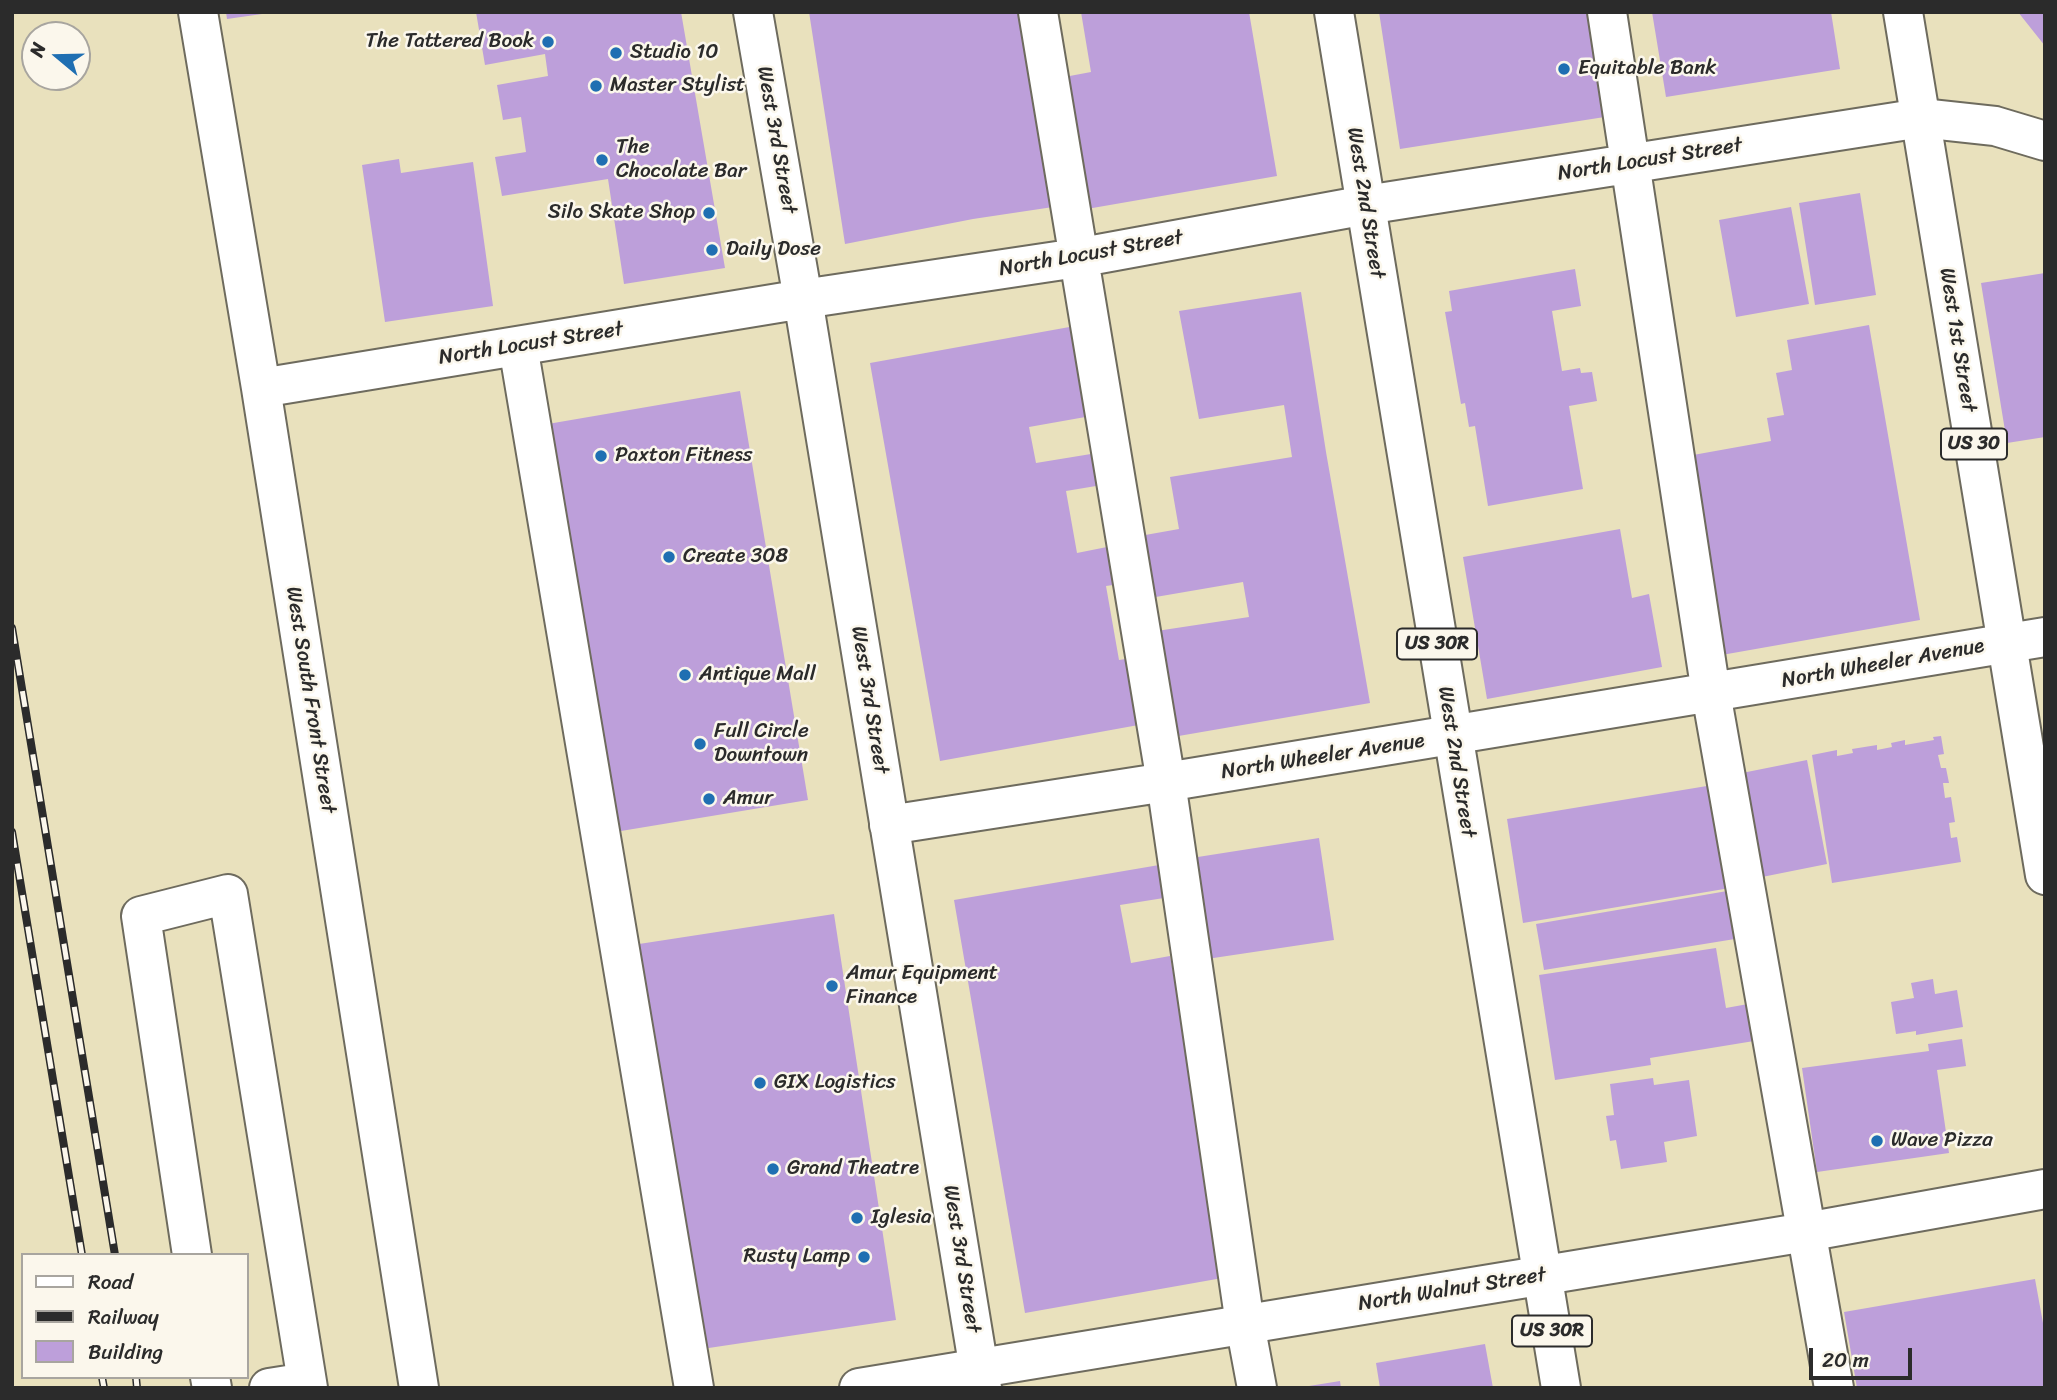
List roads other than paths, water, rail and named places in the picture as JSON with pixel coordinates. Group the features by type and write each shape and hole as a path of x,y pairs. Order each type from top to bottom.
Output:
{"main road":[{"name":"West South Front Street","path":"198,12 261,388 419,1388"},
{"name":"West 3rd Street","path":"753,12 803,299 980,1378"},
{"path":"1038,12 1166,782 1256,1388"},
{"name":"West 2nd Street","path":"1334,12 1561,1388"},
{"path":"1607,12 1711,693 1834,1388"},
{"name":"West 1st Street","path":"1903,12 2045,875"},
{"name":"North Locust Street","path":"261,388 803,299 1077,258 1366,205 1921,118 1995,126 2045,141"},
{"path":"518,346 694,1388"},
{"name":"North Wheeler Avenue","path":"889,825 1452,736 2045,637"},
{"path":"192,1253 141,916 228,894 308,1385 269,1388"},
{"name":"North Walnut Street","path":"859,1388 980,1378 1245,1324 2045,1189"}],"railway":[{"path":"12,628 115,1253"},
{"path":"12,832 82,1253"},
{"path":"102,1379 104,1388"},
{"path":"136,1379 137,1388"}],"place":[{"name":"The Tattered Book","path":"548,42"},
{"name":"Studio 10","path":"616,53"},
{"name":"Equitable Bank","path":"1564,69"},
{"name":"Master Stylist","path":"596,86"},
{"name":"The Chocolate Bar","path":"602,160"},
{"name":"Silo Skate Shop","path":"709,213"},
{"name":"Daily Dose","path":"712,250"},
{"name":"Paxton Fitness","path":"601,456"},
{"name":"Create 308","path":"669,557"},
{"name":"Antique Mall","path":"685,675"},
{"name":"Full Circle Downtown","path":"700,744"},
{"name":"Amur","path":"709,799"},
{"name":"Amur Equipment Finance","path":"832,986"},
{"name":"GIX Logistics","path":"760,1083"},
{"name":"Wave Pizza","path":"1877,1141"},
{"name":"Grand Theatre","path":"773,1169"},
{"name":"Iglesia","path":"857,1218"},
{"name":"Rusty Lamp","path":"864,1257"}]}
